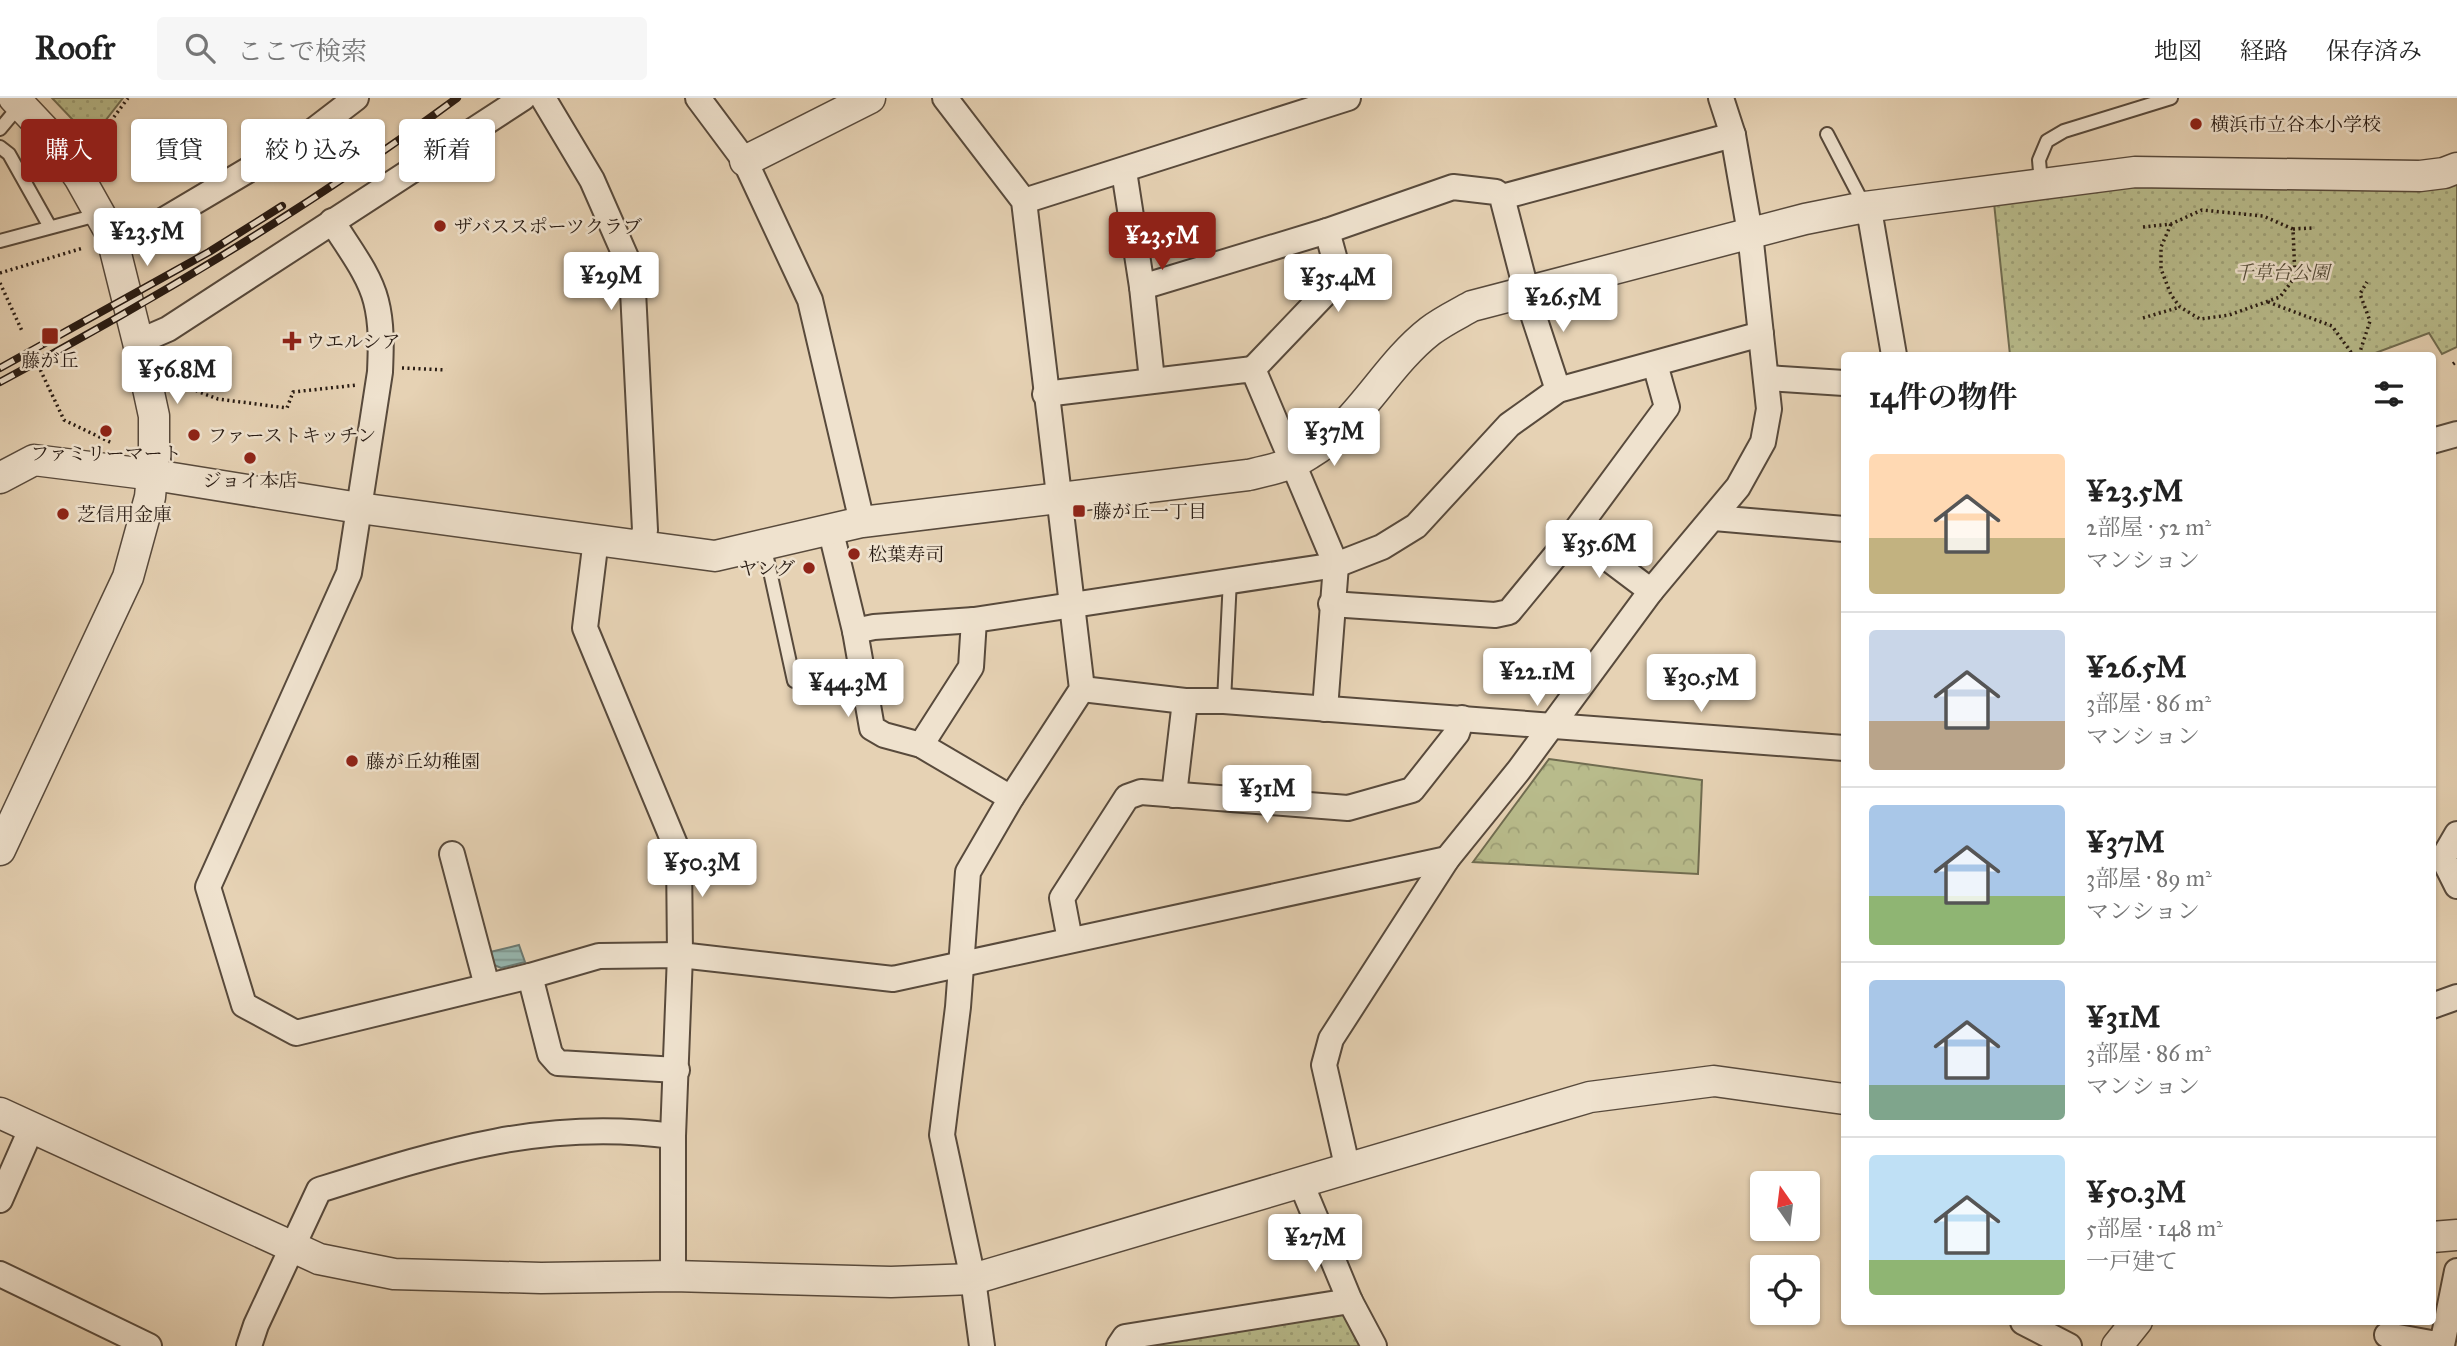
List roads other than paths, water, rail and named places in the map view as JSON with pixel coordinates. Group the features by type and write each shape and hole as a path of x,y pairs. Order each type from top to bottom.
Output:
{"street":[{"path":"114,240 138,233 192,203 309,134 356,98"},
{"path":"138,342 168,329 523,98"},
{"path":"543,98 592,180 632,271 645,530 640,545"},
{"path":"698,98 745,161 810,300 862,522"},
{"path":"745,161 870,98"},
{"path":"945,98 1024,201 1082,689 1011,798 968,872 958,1007 942,1135 973,1279 982,1346"},
{"path":"1024,201 1124,171 1303,105 1348,98"},
{"path":"1348,1170 1324,1065 1331,1038 1447,859 1519,770 1651,591 1714,519 1738,487 1763,442 1769,409 1750,233 1733,135 1721,98"},
{"path":"0,850 128,577 145,519 154,475 154,416 114,240 101,214 50,136 18,101"},
{"path":"1502,197 1733,135"},
{"path":"0,478 34,460 154,475 359,508 715,556 862,522 1248,475 1292,464 1322,445 1430,331 1472,306 1839,211 2135,172 2420,176 2444,173 2457,168"},
{"path":"1124,171 1142,287 1152,380"},
{"path":"1142,287 1327,231 1453,187 1496,191 1502,197 1527,292 1558,390"},
{"path":"1865,207 1871,221 1893,352"},
{"path":"331,221 369,283 376,302 382,342 375,408 349,573 208,887 244,1004 296,1033 530,976 600,956 680,955 893,979 1447,859"},
{"path":"1045,394 1253,369 1336,282 1338,271 1327,231"},
{"path":"855,631 974,620 1336,565 1382,547 1416,526 1509,425 1558,390 1761,334"},
{"path":"1331,604 1495,615 1509,612 1574,533 1667,407 1655,364"},
{"path":"1253,369 1336,565 1325,709"},
{"path":"1766,378 1841,383"},
{"path":"2436,440 2457,434"},
{"path":"1714,519 1841,528"},
{"path":"830,528 855,631 872,728 884,735 921,745 1011,798"},
{"path":"1574,533 1651,591"},
{"path":"596,539 585,628 679,853 680,955 673,1136 673,1276"},
{"path":"921,745 971,667 974,620"},
{"path":"1082,689 1185,701 1224,701 1841,748"},
{"path":"1174,795 1185,701"},
{"path":"1070,940 1062,898 1127,797 1142,792 1348,808 1412,790 1457,733 1462,719"},
{"path":"2446,847 2457,886"},
{"path":"452,854 487,986"},
{"path":"530,976 550,1054 558,1063 677,1070"},
{"path":"2436,1005 2457,997"},
{"path":"0,1113 319,1259 394,1274 541,1278 673,1276 891,1282 973,1279 1590,1097 1714,1081 1841,1099"},
{"path":"0,1200 32,1127"},
{"path":"249,1346 319,1190 434,1154 490,1141 563,1132 641,1131 673,1136"},
{"path":"1301,1182 1350,1301 1374,1346"},
{"path":"2436,1237 2457,1235"},
{"path":"2387,1334 2442,1345 2457,1271"},
{"path":"0,1274 149,1346"},
{"path":"1119,1346 1125,1337 1350,1301"},
{"path":"2020,1325 2069,1346"},
{"path":"2117,1346 2134,1325"}],"lane":[{"path":"2041,183 2039,160 2047,141 2064,131 2171,98"},
{"path":"0,129 18,101"},
{"path":"1826,134 1865,207"},
{"path":"0,147 9,154 50,227"},
{"path":"0,241 101,214"},
{"path":"764,544 794,681"},
{"path":"1224,701 1230,579"}],"water":[{"path":"519,945 525,962 501,968 492,964 490,952"}],"railway":[{"path":"0,382 234,249 347,176 457,98"},
{"path":"0,368 209,252 282,206"}],"place":[{"name":"横浜市立谷本小学校","path":"2196,124"},
{"name":"ザバススポーツクラブ","path":"440,226"},
{"name":"藤が丘","path":"50,336"},
{"name":"ウエルシア","path":"292,341"},
{"name":"ファミリーマート","path":"106,431"},
{"name":"ファーストキッチン","path":"194,435"},
{"name":"ジョイ本店","path":"250,458"},
{"name":"藤が丘一丁目","path":"1079,511"},
{"name":"芝信用金庫","path":"63,514"},
{"name":"松葉寿司","path":"854,554"},
{"name":"ヤング","path":"809,568"},
{"name":"藤が丘幼稚園","path":"352,761"}],"park label":[{"name":"千草台公園","path":"2282,272"}]}
